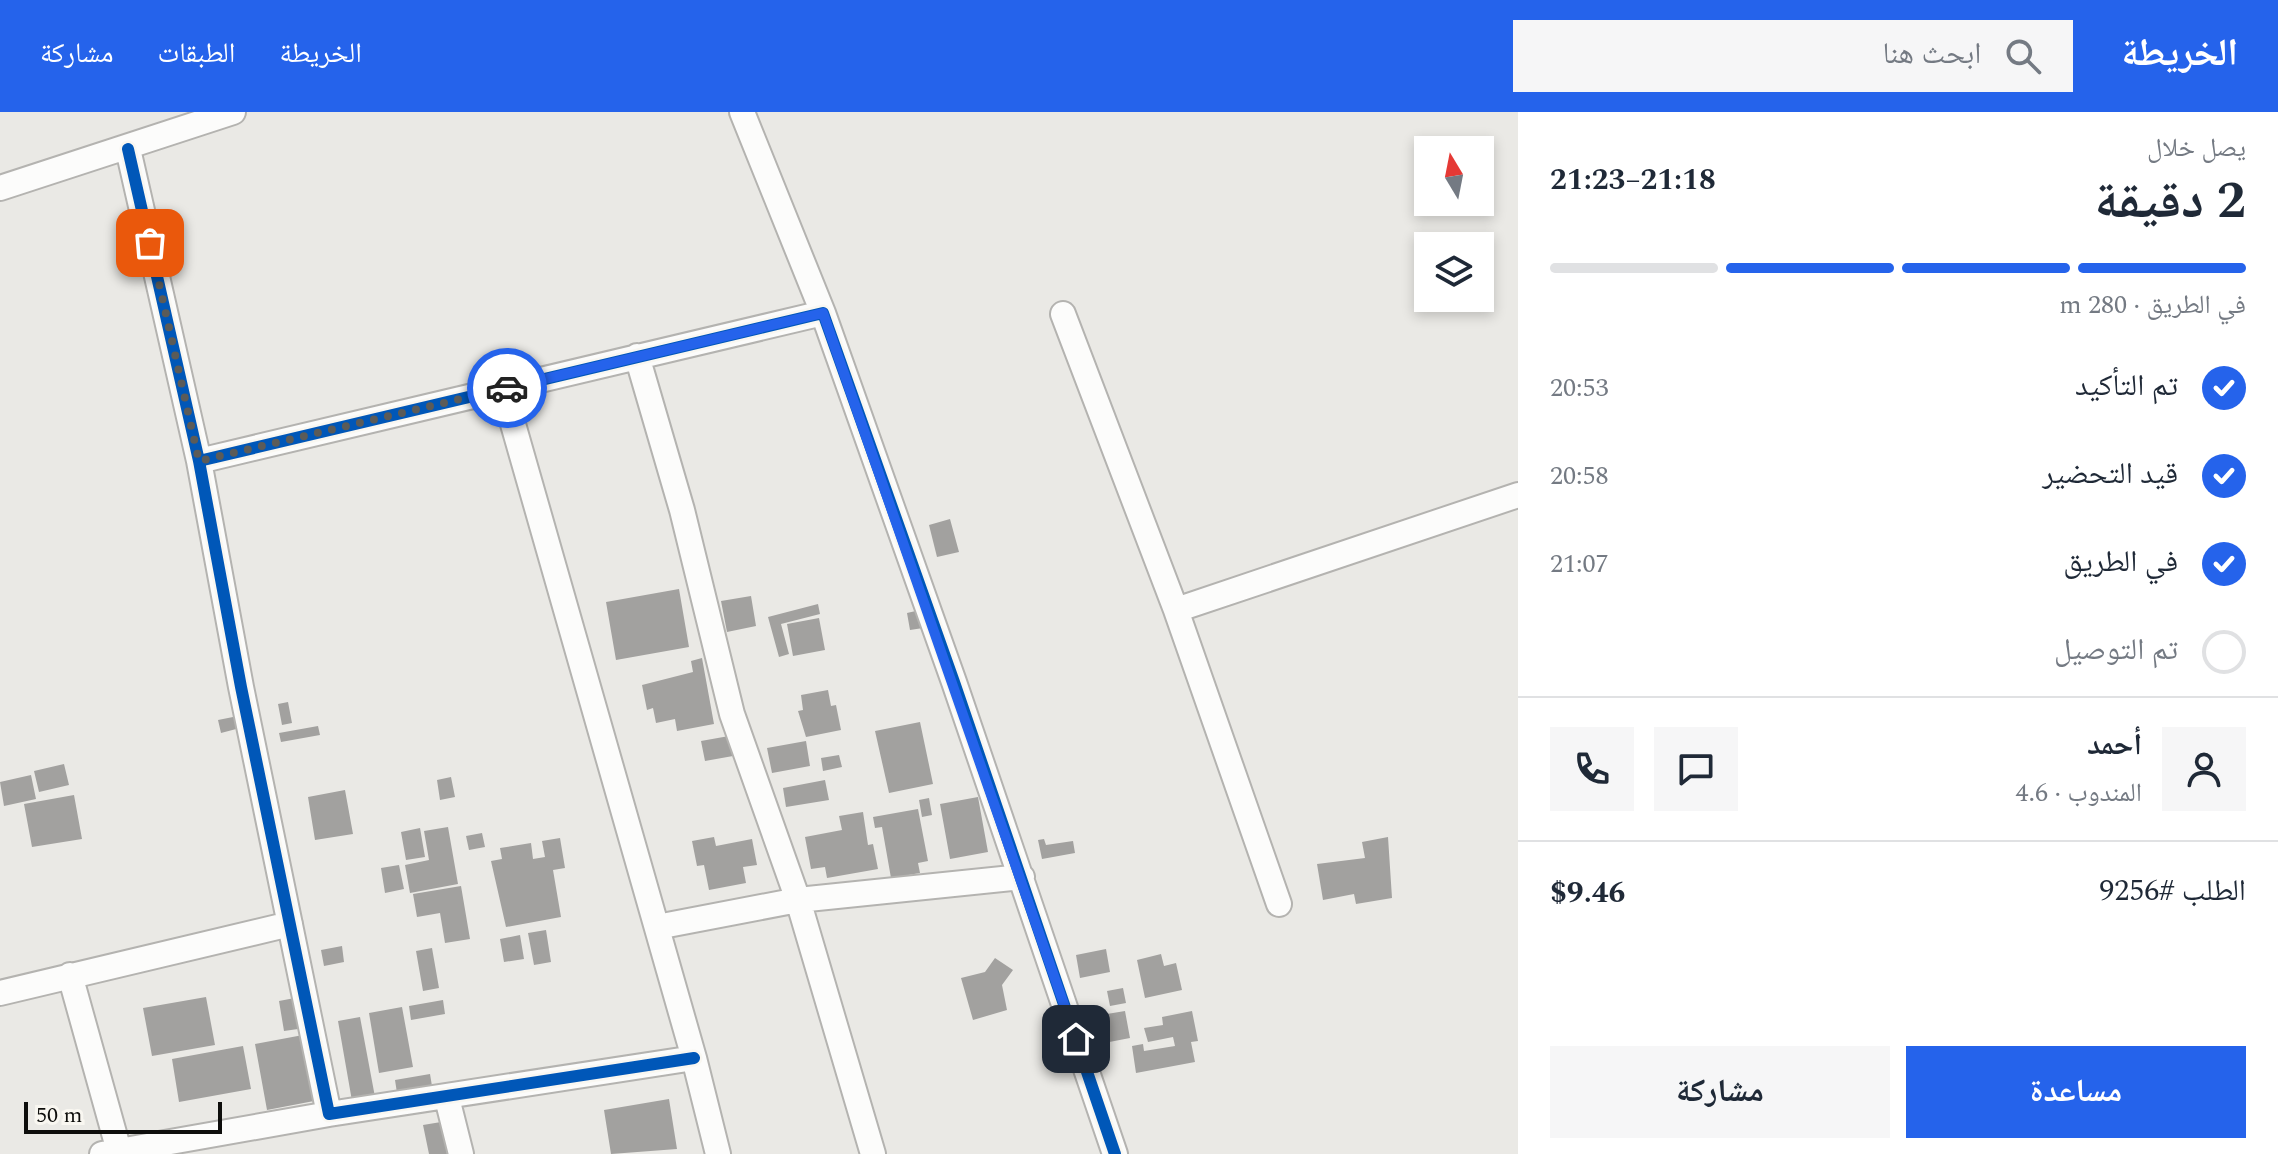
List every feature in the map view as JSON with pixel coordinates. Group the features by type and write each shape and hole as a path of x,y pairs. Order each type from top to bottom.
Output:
{"street":[{"path":"0,188 128,149 233,112"},
{"path":"742,112 823,313 1022,877 1115,1154"},
{"path":"128,149 199,461 329,1114"},
{"path":"199,461 823,313"},
{"path":"1063,314 1176,610 1279,904"},
{"path":"637,356 682,510 732,714 798,900 873,1154"},
{"path":"503,389 694,1058 718,1154"},
{"path":"1176,610 1518,495"},
{"path":"657,927 798,900 1022,877"},
{"path":"0,993 290,924"},
{"path":"70,975 110,1152 329,1114 694,1058"},
{"path":"447,1098 461,1154"}],"building":[{"path":"950,519 959,552 937,557 929,525"},
{"path":"679,589 689,647 616,660 606,602"},
{"path":"751,596 756,626 727,632 721,601"},
{"path":"818,604 820,614 781,624 789,654 779,657 768,617"},
{"path":"920,610 923,628 910,630 907,613"},
{"path":"819,618 825,650 793,656 787,624"},
{"path":"702,658 714,724 677,731 675,719 656,723 653,708 647,710 642,685 693,672 691,661"},
{"path":"828,690 831,706 836,705 841,730 806,737 798,711 803,710 801,695"},
{"path":"288,702 292,723 282,725 278,704"},
{"path":"238,716 240,728 221,733 218,720"},
{"path":"920,722 933,784 889,793 875,731"},
{"path":"318,726 320,735 281,742 279,733"},
{"path":"729,736 733,756 705,761 701,741"},
{"path":"806,741 810,766 772,773 767,748"},
{"path":"839,755 842,767 823,771 821,758"},
{"path":"64,764 69,785 39,792 34,771"},
{"path":"31,775 36,799 4,806 0,782"},
{"path":"451,777 455,797 440,800 437,780"},
{"path":"825,780 829,800 786,807 783,788"},
{"path":"345,790 353,834 315,840 308,797"},
{"path":"74,795 82,839 32,847 24,804"},
{"path":"978,797 988,852 950,859 940,804"},
{"path":"929,798 932,815 922,817 919,800"},
{"path":"918,809 928,861 918,863 920,873 891,878 882,827 875,828 873,817"},
{"path":"863,812 868,845 873,844 878,869 827,878 825,867 811,869 805,837 842,830 839,816"},
{"path":"448,827 458,884 410,893 405,865 429,860 424,831"},
{"path":"420,828 425,857 406,860 401,832"},
{"path":"482,833 485,847 469,850 466,836"},
{"path":"714,837 716,846 752,839 757,865 743,867 746,883 709,890 704,865 697,866 692,841"},
{"path":"1388,837 1392,898 1356,904 1354,894 1323,900 1317,864 1365,858 1362,842"},
{"path":"560,838 565,868 553,870 561,917 506,927 491,861 502,859 500,848 531,843 533,859 545,857 542,841"},
{"path":"1044,839 1046,845 1073,841 1075,853 1042,859 1038,840"},
{"path":"399,865 404,889 385,893 381,868"},
{"path":"461,886 470,939 445,943 440,913 417,917 413,894"},
{"path":"546,930 551,962 534,965 528,933"},
{"path":"520,935 524,959 504,962 500,939"},
{"path":"342,946 344,962 324,966 321,950"},
{"path":"432,948 439,988 423,991 416,951"},
{"path":"1106,949 1110,972 1080,978 1076,955"},
{"path":"1161,954 1164,966 1176,963 1182,990 1145,998 1137,960"},
{"path":"995,958 1013,970 1002,985 1007,1010 973,1020 961,978 985,972"},
{"path":"1123,988 1126,1003 1110,1006 1107,991"},
{"path":"206,997 215,1045 152,1056 143,1008"},
{"path":"300,997 305,1028 284,1031 279,1001"},
{"path":"443,1000 445,1014 411,1020 409,1006"},
{"path":"402,1007 413,1067 379,1073 369,1013"},
{"path":"1125,1011 1130,1038 1099,1044 1095,1016"},
{"path":"1192,1011 1198,1041 1191,1042 1195,1062 1136,1073 1132,1046 1143,1044 1144,1051 1175,1046 1173,1037 1148,1042 1144,1028 1163,1025 1162,1017"},
{"path":"360,1017 375,1097 352,1101 338,1021"},
{"path":"303,1035 314,1101 267,1110 255,1044"},
{"path":"243,1046 251,1089 179,1102 172,1059"},
{"path":"430,1074 432,1086 397,1093 395,1080"},
{"path":"669,1099 677,1149 611,1154 604,1110"},
{"path":"441,1122 447,1154 429,1154 423,1125"}],"cycle path":[{"path":"128,149 199,461 241,687 329,1114 694,1058"},
{"path":"199,461 823,313 954,682 1115,1154"}],"way so far":[{"path":"150,243 199,461 507,388"}],"route":[{"path":"507,388 823,313 1076,1039"}]}
